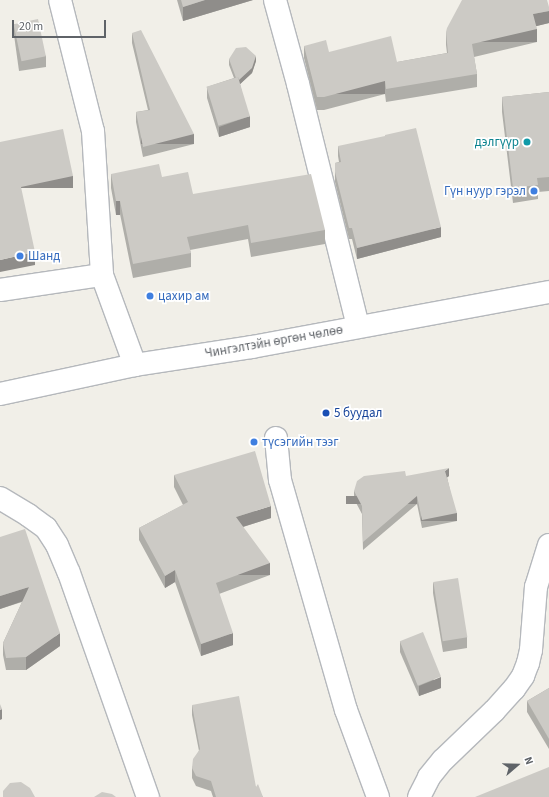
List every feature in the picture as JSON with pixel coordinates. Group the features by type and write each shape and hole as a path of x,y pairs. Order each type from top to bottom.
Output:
{"street":[{"path":"60,0 93,131 102,275 135,365"},
{"path":"275,0 298,84 358,327"},
{"path":"0,290 102,275"},
{"name":"Чингэлтэйн өргөн чөлөө","path":"0,394 135,365 252,347 549,292"},
{"path":"276,438 282,487 346,710 378,797"},
{"path":"0,498 28,514 46,528 57,545 69,573 148,797"},
{"path":"418,797 429,777 443,760 494,711 514,689 522,676 528,663 531,650 536,587 549,545"}],"building":[{"path":"181,0 205,0 183,7"},
{"path":"462,0 547,0 549,11 533,14 537,29 472,44 477,74 386,89 385,81 324,97 317,97 304,46 326,40 329,52 391,36 397,62 448,53 447,28"},
{"path":"38,19 46,56 21,61 14,24"},
{"path":"141,30 194,134 143,147 136,112 150,110 132,33"},
{"path":"246,47 256,56 252,68 239,80 238,77 236,78 229,59 236,48"},
{"path":"238,77 250,116 218,126 206,87"},
{"name":"дэлгүүр","path":"549,92 549,177 537,178 538,185 513,188 502,97"},
{"path":"416,128 441,227 357,248 352,228 349,228 335,172 335,163 341,162 338,146"},
{"path":"63,129 73,176 21,187 35,252 0,260 0,142"},
{"path":"159,164 162,177 188,172 193,194 311,174 325,230 251,243 248,225 187,237 191,253 133,264 120,201 116,201 111,174"},
{"path":"255,451 271,506 236,517 270,563 216,583 233,633 201,644 175,570 165,576 139,528 188,502 174,475"},
{"path":"449,468 445,471 457,513 422,520 417,496 363,542 362,506 354,491 357,481 364,476 405,471 406,476"},
{"path":"25,529 60,633 26,657 6,658 3,643 29,587 0,596 0,537"},
{"path":"458,578 467,637 443,641 433,582"},
{"path":"423,632 441,677 418,686 400,641"},
{"path":"549,688 549,739 527,701"},
{"path":"239,696 256,787 258,784 263,797 216,797 211,781 196,776 192,768 193,759 200,749 192,705"},
{"path":"549,767 549,797 475,797"},
{"path":"21,782 30,788 35,797 3,797 3,791 10,783"},
{"path":"102,792 112,794 116,797 94,797"}],"place":[{"name":"дэлгүүр","path":"527,142"},
{"name":"Гүн нуур гэрэл","path":"534,191"},
{"name":"Шанд","path":"20,256"},
{"name":"цахир ам","path":"150,296"},
{"name":"5 буудал","path":"326,413"},
{"name":"түсэгийн тээг","path":"254,442"}]}
